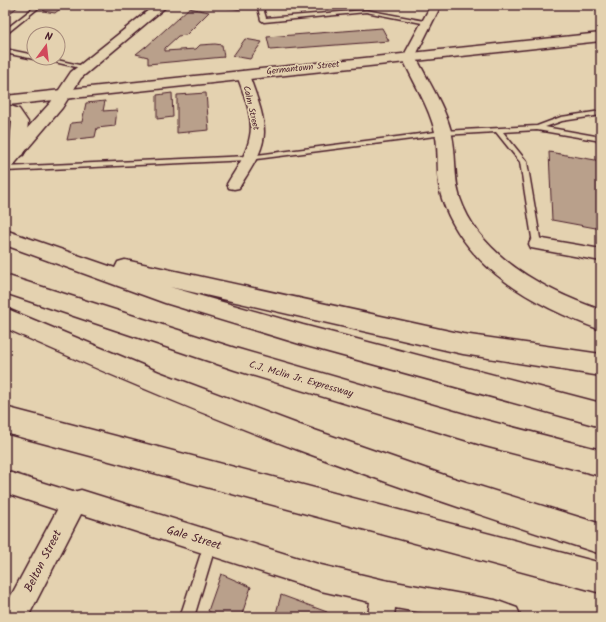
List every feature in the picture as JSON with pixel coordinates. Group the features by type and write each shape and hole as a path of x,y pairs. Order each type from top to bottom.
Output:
{"main road":[{"path":"5,164 64,94 69,83 85,67 160,6"},
{"name":"Germantown Street","path":"5,101 601,37"},
{"path":"409,57 437,114 443,133 447,159 447,182 451,199 462,223 480,247 498,264 520,281 545,297 601,320"},
{"path":"5,110 14,112 20,122 17,151"},
{"path":"5,237 165,294 211,308 303,335 601,416"},
{"path":"38,248 463,344 601,365"},
{"name":"C.J. Mclin Jr. Expressway","path":"5,284 235,359 486,433 601,463"},
{"path":"5,318 78,350 278,429 511,512 601,539"},
{"path":"5,420 601,578"}],"street":[{"path":"142,5 160,6"},
{"path":"409,57 436,5"},
{"name":"Calm Street","path":"234,184 249,158 258,135 254,112 243,75"},
{"path":"537,244 601,255"},
{"name":"Gale Street","path":"5,482 72,504 81,502 89,506 321,578 382,605 494,613 508,617"},
{"name":"Belton Street","path":"14,617 72,504"}],"lane":[{"path":"5,33 40,5"},
{"path":"217,5 238,7 260,5 264,20 366,11 427,22"},
{"path":"5,51 26,55"},
{"path":"66,63 85,67"},
{"path":"537,128 561,119 601,114"},
{"path":"5,169 249,158 443,133 537,128 601,139"},
{"path":"498,130 523,162 537,244"},
{"path":"186,617 210,544"}],"building":[{"path":"5,5 20,5 5,17"},
{"path":"51,5 65,5 55,13 43,11"},
{"path":"189,8 209,12 186,35 178,36 165,48 165,51 196,49 200,45 215,44 222,45 224,57 148,64 148,57 136,54 146,46 145,48"},
{"path":"382,28 389,41 270,50 267,37"},
{"path":"245,39 262,42 250,59 233,56"},
{"path":"172,93 173,117 157,119 157,95"},
{"path":"206,93 209,130 177,133 177,95"},
{"path":"105,101 103,111 117,110 115,126 97,128 95,137 67,140 71,123 82,122 86,103"},
{"path":"549,152 601,161 601,229 552,220"},
{"path":"221,574 251,587 241,617 222,617 208,611"},
{"path":"281,595 327,612 326,617 275,617"}]}
